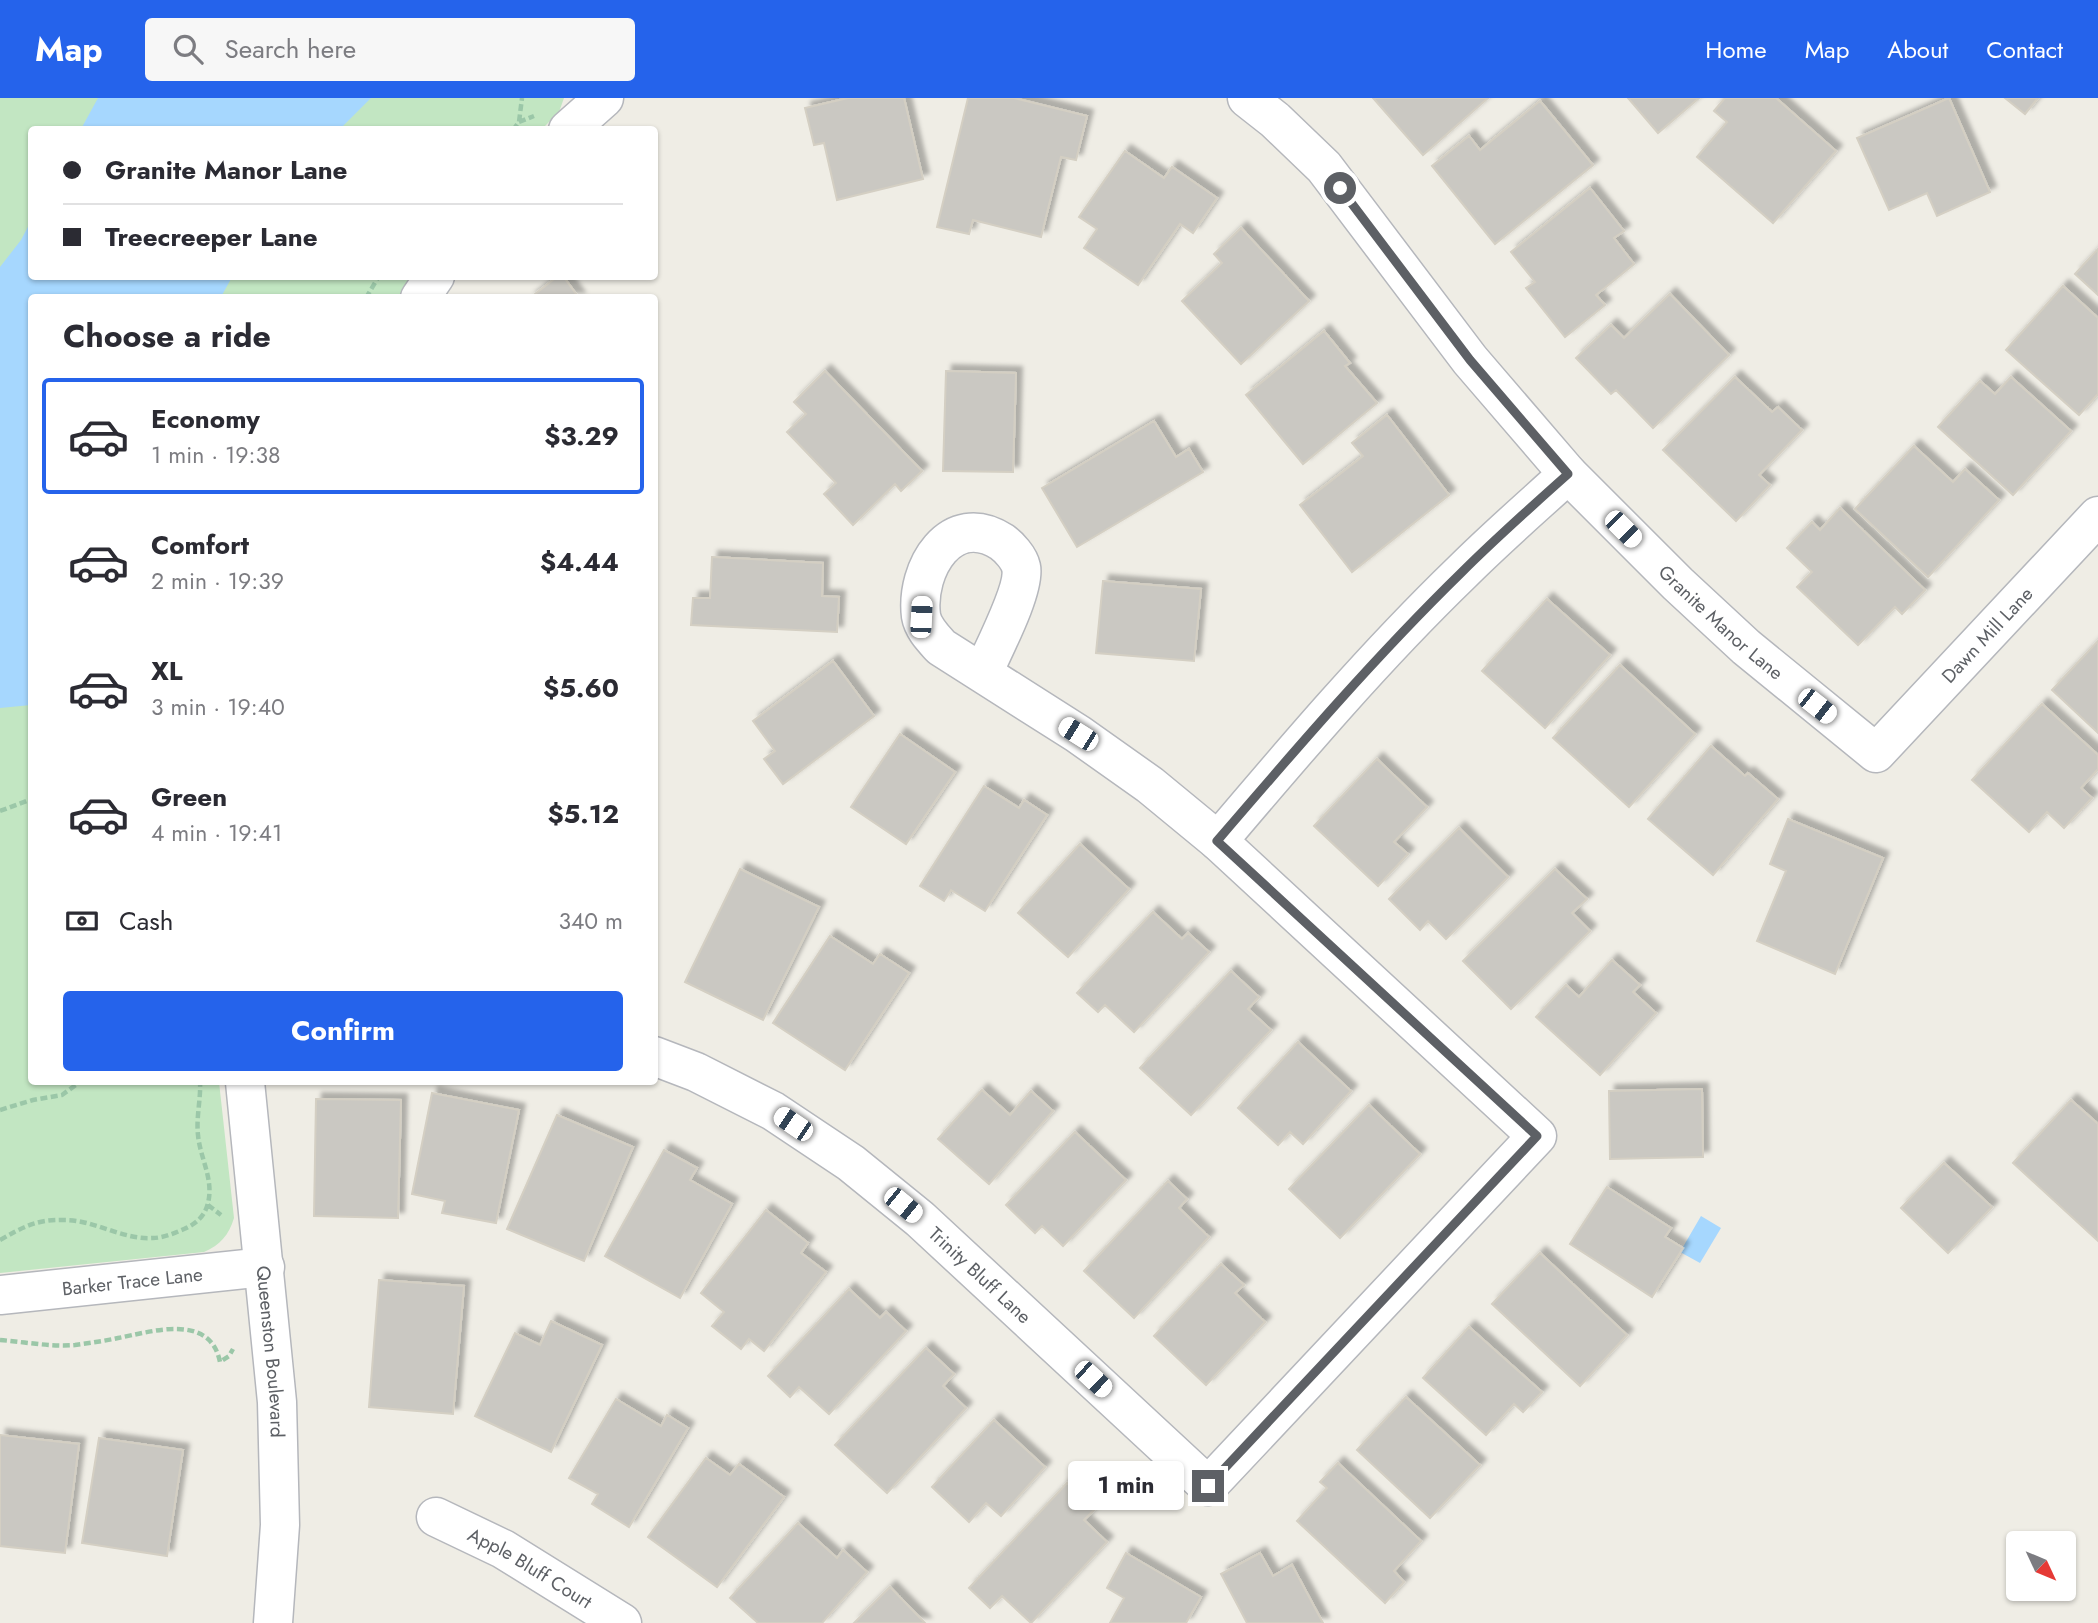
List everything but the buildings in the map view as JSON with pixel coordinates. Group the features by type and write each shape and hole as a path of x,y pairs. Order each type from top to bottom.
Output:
{"street":[{"path":"572,126 604,98"},
{"name":"Granite Manor Lane","path":"1247,98 1275,120 1324,167 1470,360 1568,474 1678,584 1746,647 1876,754"},
{"path":"983,673 1078,734 1150,785 1217,841 1290,755 1386,650 1462,572 1568,474"},
{"name":"Dawn Mill Lane","path":"1876,754 2098,516"},
{"name":"Trinity Bluff Lane","path":"658,1058 696,1072 773,1111 851,1163 920,1219 1208,1486 1537,1136 1217,841"},
{"name":"Queenston Boulevard","path":"245,1085 278,1402 280,1525 273,1623"},
{"name":"Barker Trace Lane","path":"0,1295 265,1267"},
{"name":"Apple Bluff Court","path":"436,1517 503,1549 622,1623"}],"path":[{"path":"516,126 522,98"},
{"path":"0,810 28,801"},
{"path":"0,1110 62,1095 76,1085"},
{"path":"0,1240 26,1225 48,1220 69,1220 153,1238 175,1232 199,1219 208,1205 209,1195 208,1174 198,1135 200,1085"},
{"path":"0,1340 73,1345 176,1328 204,1338 218,1352 220,1362"}],"green space":[{"path":"0,98 564,98 559,112 545,126 28,126 28,280 415,280 404,294 28,294 28,1085 219,1085 234,1218 223,1239 204,1252 0,1273"}],"water":[{"path":"98,98 371,98 343,126 83,126"},
{"path":"28,227 28,280 230,280 223,294 28,294 28,705 0,708 0,267"},
{"path":"1701,1216 1721,1228 1700,1263 1680,1252"}],"route":[{"path":"1208,1486 1537,1136 1217,841 1376,660 1462,572 1568,474 1470,360 1340,188"}]}
